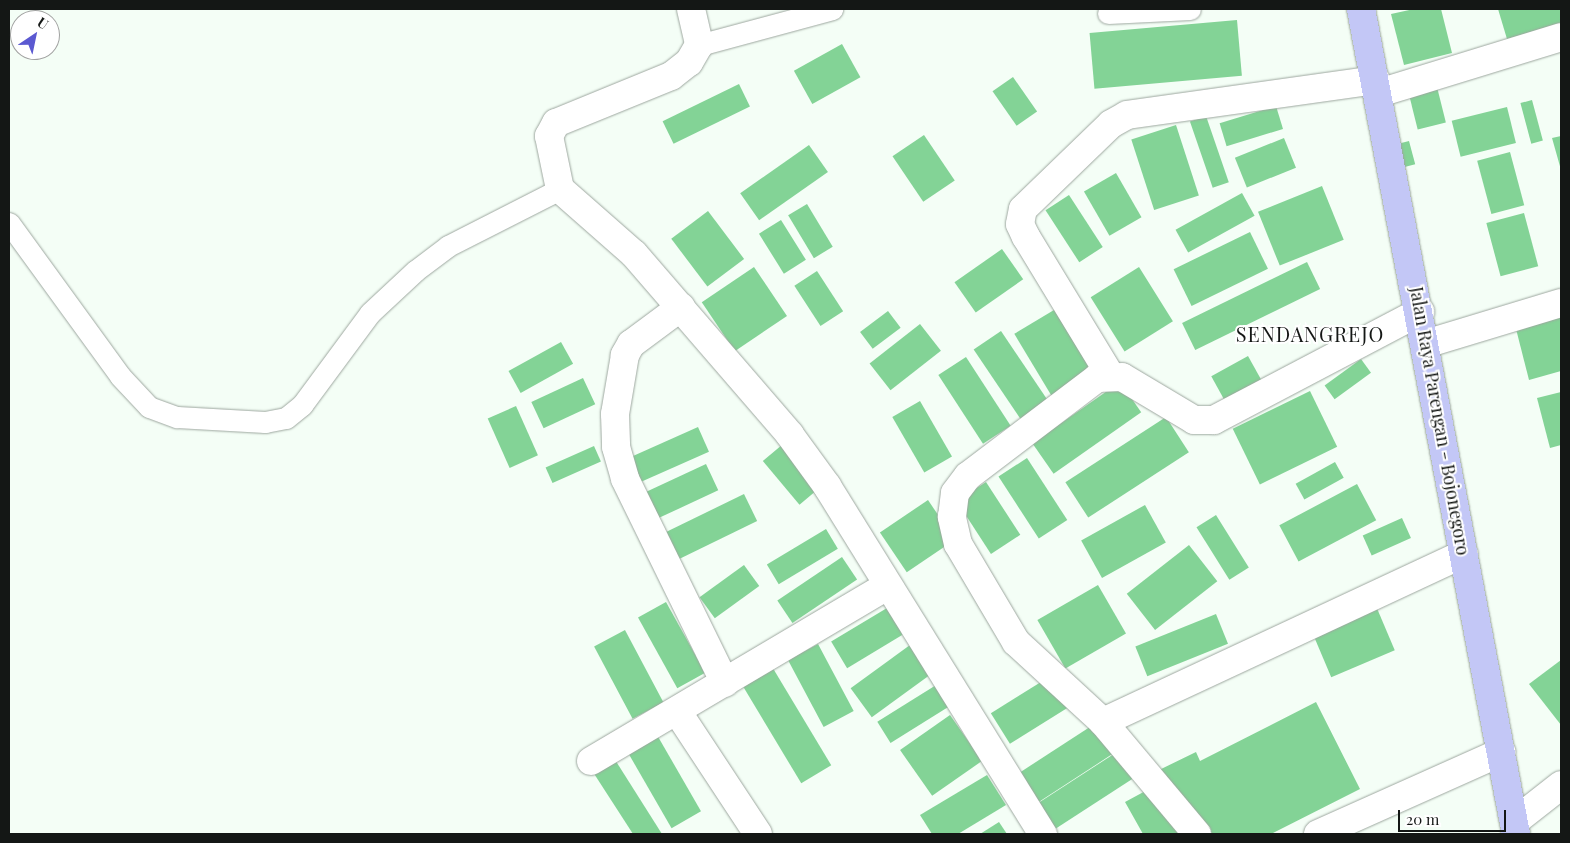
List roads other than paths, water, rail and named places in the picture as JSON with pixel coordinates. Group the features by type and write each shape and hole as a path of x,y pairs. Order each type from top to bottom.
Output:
{"main road":[{"name":"Jalan Raya Parengan - Bojonegoro","path":"1361,9 1420,312 1515,828"}],"street":[{"path":"691,9 699,44 689,62 671,76 556,123 549,136 560,189 634,254 790,435 827,486 887,586 1043,834"},
{"path":"1110,375 1026,237 1020,224 1023,208 1111,124 1127,115 1377,87 1561,37"},
{"path":"1425,344 1561,302"},
{"path":"681,307 631,344 625,355 615,414 616,447 625,480 725,683"},
{"path":"1198,834 1103,722 1016,642 958,544 952,517 955,493 968,476 1097,378 1110,375 1122,376 1194,420 1214,420 1420,312"},
{"path":"1103,722 1464,554"},
{"path":"591,761 887,586"},
{"path":"677,710 758,834"},
{"path":"1318,834 1502,752"},
{"path":"1515,828 1561,785"}],"lane":[{"path":"699,44 832,9"},
{"path":"1108,13 1190,9"},
{"path":"9,222 120,376 149,407 177,417 265,422 286,418 302,405 370,314 415,271 448,246 560,189"}],"district":[{"name":"SENDANGREJO","path":"1310,333"}]}
